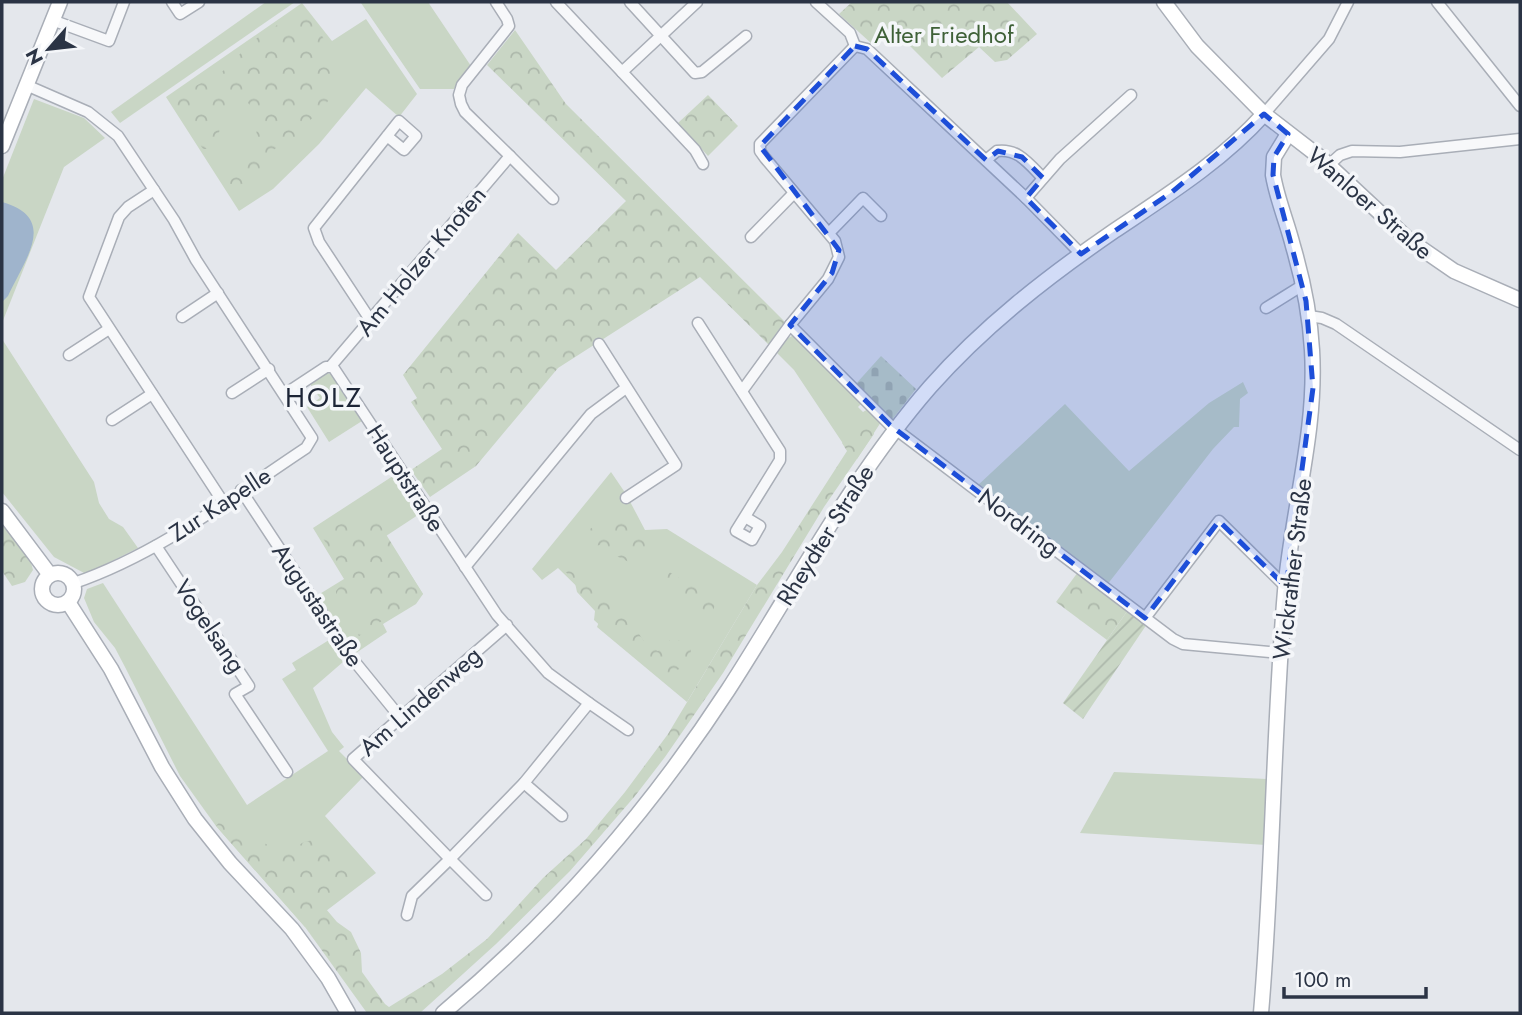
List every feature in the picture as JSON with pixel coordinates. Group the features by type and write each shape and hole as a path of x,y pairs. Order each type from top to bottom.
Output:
{"street":[{"path":"2,146 60,2"},
{"path":"52,20 109,41 124,2"},
{"path":"172,2 180,14 198,2"},
{"path":"496,2 509,24 462,85 459,98 468,114 553,199"},
{"path":"556,2 695,150 703,164"},
{"path":"630,2 697,74 746,36"},
{"path":"622,72 697,2"},
{"path":"816,2 850,33 855,46"},
{"name":"Wanloer Straße","path":"1164,2 1197,46 1264,114 1329,165 1399,231 1431,257 1464,277 1520,300"},
{"path":"1264,114 1329,39 1348,2"},
{"path":"1437,2 1520,106"},
{"path":"855,46 867,49 1026,198 1081,254"},
{"path":"742,391 837,265 839,257 838,247 829,233 763,156 761,142 855,46"},
{"path":"26,85 76,105 101,120 122,141 285,394 331,366"},
{"path":"1026,198 1066,153 1131,95"},
{"name":"Rheydter Straße","path":"443,1013 502,962 556,909 665,780 712,714 836,513 895,429 942,374 1020,300 1081,254 1172,192 1239,140 1264,114"},
{"name":"Wickrather Straße","path":"1261,1013 1286,587 1312,402 1309,316 1273,175 1274,157 1288,134"},
{"path":"371,321 316,236 314,228 387,136"},
{"path":"1329,165 1340,155 1352,151 1400,152 1520,139"},
{"path":"986,160 998,150 1013,152 1022,157 1043,178"},
{"name":"Am Holzer Knoten","path":"331,366 510,156"},
{"path":"153,190 120,215 89,292 90,301 223,502"},
{"path":"751,237 794,193"},
{"path":"829,233 863,198 881,216"},
{"path":"1266,309 1303,285"},
{"path":"182,317 218,293"},
{"path":"1309,316 1336,324 1520,450"},
{"path":"698,323 781,454 745,517"},
{"name":"Nordring","path":"790,325 895,429 1173,639 1183,644 1281,653"},
{"path":"69,355 109,329"},
{"path":"598,344 676,465 626,498"},
{"name":"Hauptstraße","path":"331,366 497,615 507,625"},
{"path":"232,393 269,369"},
{"path":"465,567 589,416 600,405 626,388"},
{"path":"112,420 152,394"},
{"name":"Zur Kapelle","path":"74,583 156,546 312,442 309,430 285,394"},
{"name":"Augustastraße","path":"241,490 344,646 399,716"},
{"path":"2,511 50,575"},
{"path":"1145,618 1219,521 1286,587"},
{"name":"Vogelsang","path":"156,546 249,686 235,694 287,772"},
{"path":"66,574 74,583 74,595 68,602 54,604 44,596 43,584 50,575 66,574"},
{"path":"68,602 115,676 162,767 195,819 230,863 292,929 351,1013"},
{"path":"507,625 548,673 628,730"},
{"name":"Am Lindenweg","path":"485,895 353,759 399,716 411,709 507,625"},
{"path":"407,915 412,896 524,783 589,703"},
{"path":"524,783 562,816"}],"highlighted area":[{"path":"855,46 867,49 986,160 998,151 1022,157 1043,178 1026,198 1081,254 1172,192 1264,114 1288,134 1274,157 1273,175 1306,301 1313,388 1286,587 1219,521 1145,618 890,425 790,325 832,273 839,250 760,146"}],"green space":[{"path":"266,2 295,2 120,123 111,112"},
{"path":"428,2 471,66 454,89 420,89 361,3"},
{"name":"Alter Friedhof","path":"852,2 1007,2 1037,34 1007,60 995,62 979,47 942,78 891,27 872,44 839,14"},
{"path":"302,3 332,41 366,19 417,94 399,117 366,88 319,144 273,189 239,211 166,97"},
{"path":"299,11 316,26 324,39 319,50 330,67 332,90 329,98 300,137 276,148 262,159 258,178 243,185 229,184 230,168 250,158 255,140 256,118 249,104 242,96 223,112 218,138 208,149 203,149 170,100 223,71 254,40"},
{"path":"515,30 566,104 785,322 769,345 700,277 558,368 476,466 430,497 411,470 442,449 411,402 417,398 403,375 518,233 556,270 626,201 487,65"},
{"path":"708,95 738,126 708,156 678,123"},
{"path":"34,99 84,118 105,138 64,167 2,323 2,180"},
{"path":"792,336 862,403 858,407 863,412 868,409 881,422 857,459 848,451 794,370 777,353 786,339"},
{"path":"2,339 94,482 99,503 109,519 123,527 138,548 86,574 54,557 2,492"},
{"path":"881,356 916,389 891,421 854,386"},
{"path":"326,373 331,374 362,421 329,442 307,407 320,398 310,384"},
{"path":"1243,382 1248,393 1240,399 1239,427 1234,427 1213,449 1107,585 977,486 1065,404 1129,471 1209,403"},
{"path":"860,420 872,423 874,434 824,507 723,673 635,796 570,871 496,944 420,1013 367,1013 305,927 216,826 229,815 252,837 280,851 288,851 304,842 326,837 358,871 359,879 333,888 326,901 326,909 337,922 351,932 361,953 362,972 389,1007 442,974 487,939 543,878 586,839 625,792 668,734 757,585 782,552 847,451 842,443"},
{"path":"611,472 645,530 667,529 757,585 687,702 597,627 603,612 558,568 542,580 532,569"},
{"path":"396,474 421,513 386,536 423,594 416,604 383,624 387,632 356,653 318,595 344,579 313,528"},
{"path":"374,515 423,594 359,636 356,632 360,624 375,610 365,608 367,604 354,587 345,599 348,606 342,612 336,610 336,591 347,578 318,530 325,529 331,534 329,529"},
{"path":"608,517 621,518 633,535 652,545 646,555 631,563 600,545 577,550 584,533"},
{"path":"2,518 29,555 33,570 25,582 12,586 2,571"},
{"path":"579,563 600,593 612,590 646,645 658,651 670,640 692,642 687,663 661,676 632,655 594,620 595,611 577,592 575,583 566,572"},
{"path":"660,566 685,582 701,583 716,602 711,616 680,591 658,584 652,573"},
{"path":"1078,572 1128,610 1107,640 1056,602"},
{"path":"103,583 247,805 328,751 282,679 296,670 292,663 329,640 343,662 313,688 332,732 344,747 339,751 364,776 325,816 376,873 305,927 216,826 180,776 115,648 94,622 84,598 87,589"},
{"path":"1128,610 1147,624 1083,719 1063,703"},
{"path":"1114,772 1267,779 1266,845 1080,833"}],"water":[{"path":"2,202 19,209 29,218 33,241 8,296 2,302"}],"district":[{"name":"HOLZ","path":"324,397"}]}
